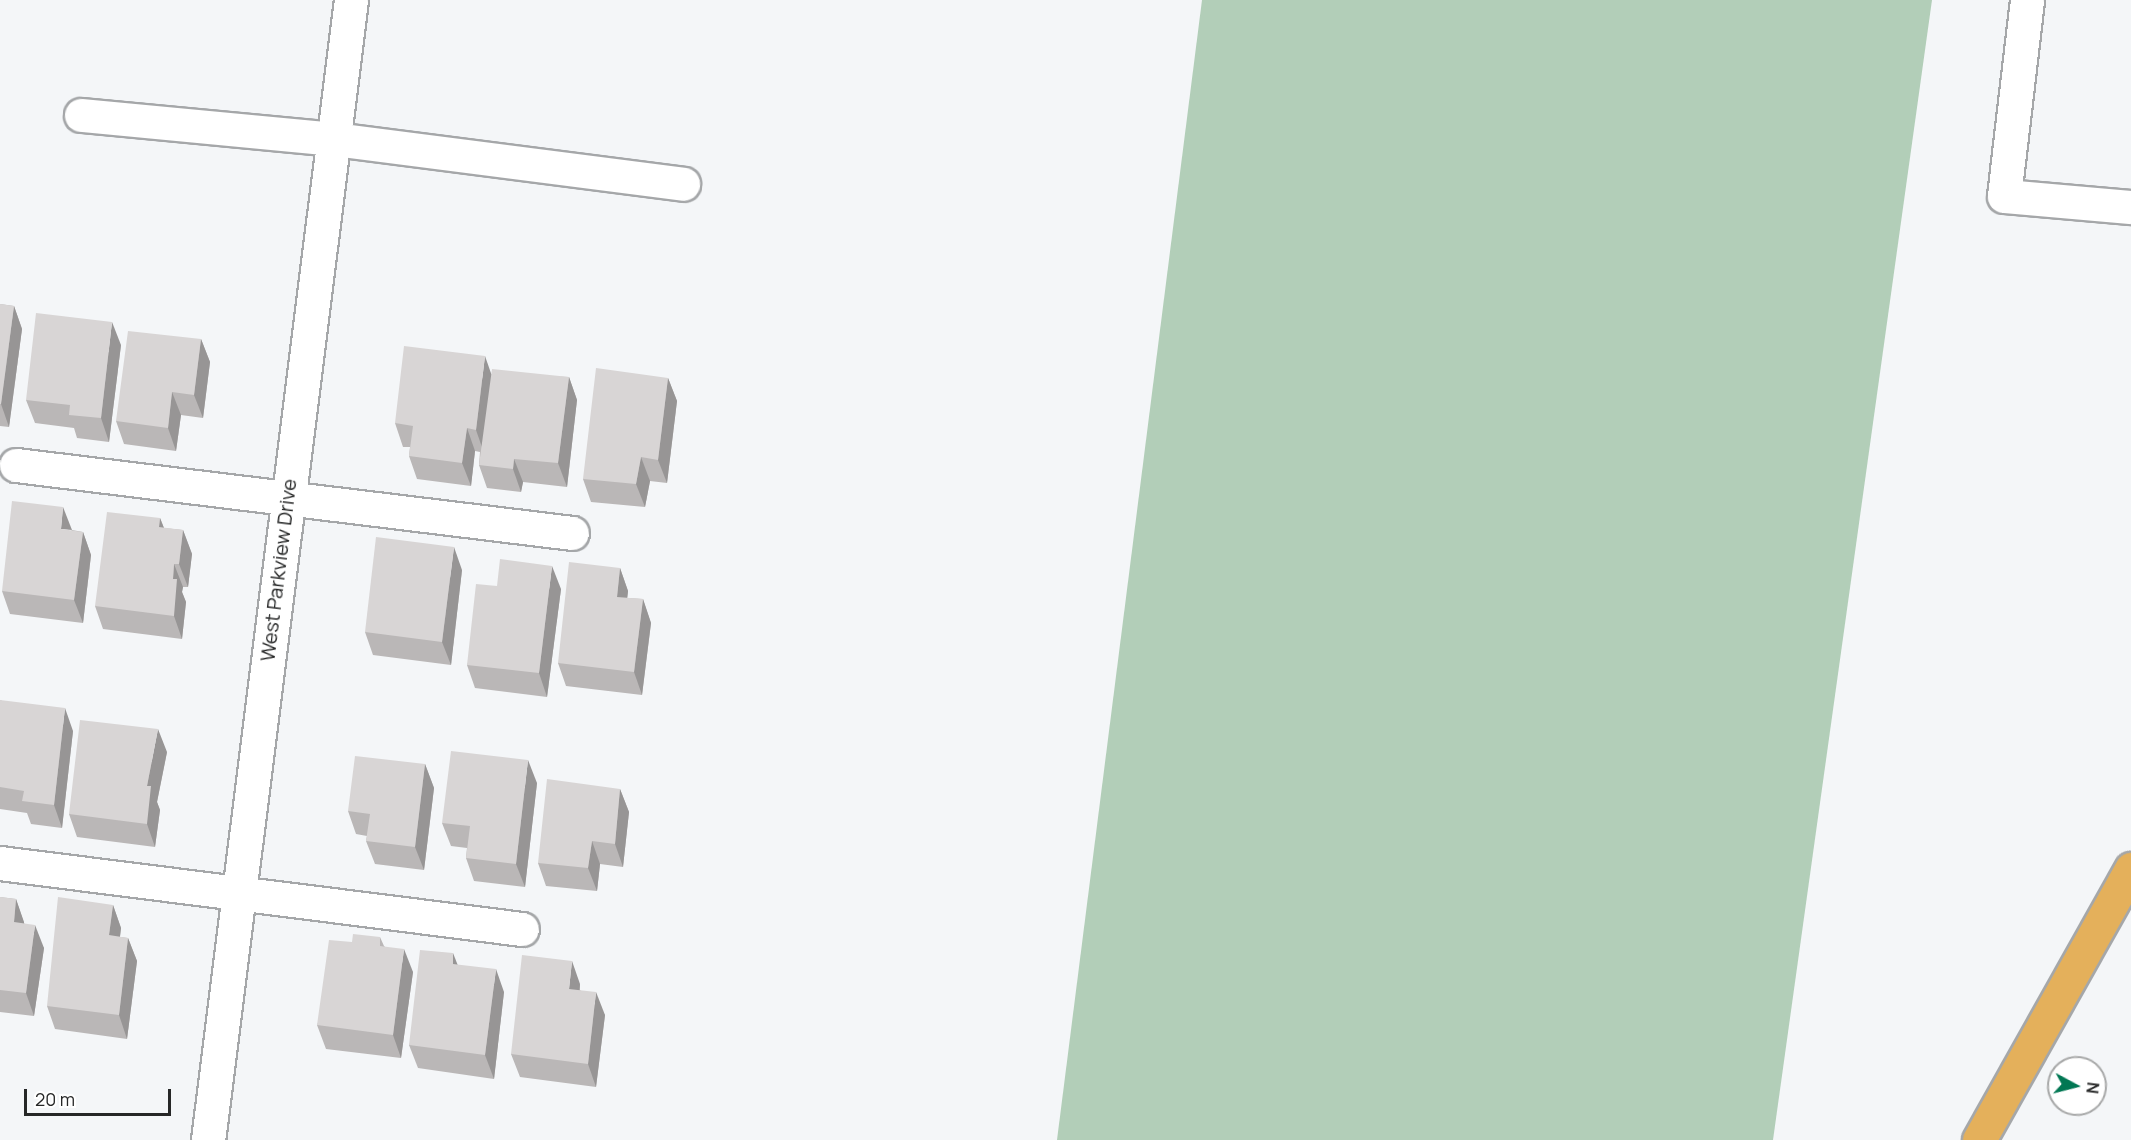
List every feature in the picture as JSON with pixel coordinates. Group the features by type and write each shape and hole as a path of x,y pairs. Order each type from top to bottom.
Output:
{"highway":[{"path":"1979,1140 2131,869"}],"street":[{"name":"West Parkview Drive","path":"208,1140 351,0"},
{"path":"2027,0 2004,196 2131,207"},
{"path":"81,115 334,139 683,184"},
{"path":"16,465 572,534"},
{"path":"0,863 522,929"}],"green space":[{"path":"1202,0 1932,0 1773,1140 1057,1140"}],"building":[{"path":"0,304 14,306 1,404 0,404"},
{"path":"36,313 112,322 101,418 69,415 70,405 26,400"},
{"path":"128,331 201,339 194,395 172,392 168,428 116,421"},
{"path":"404,346 485,356 476,430 467,428 462,463 409,456 413,426 395,423"},
{"path":"596,368 668,378 658,460 641,457 636,484 583,479"},
{"path":"492,369 569,377 558,463 514,459 513,469 479,465"},
{"path":"12,501 63,507 61,529 83,532 74,600 2,591"},
{"path":"107,512 160,518 159,527 183,530 179,564 174,564 173,579 177,579 174,616 95,606"},
{"path":"376,537 454,547 442,642 365,632"},
{"path":"500,559 552,566 539,673 467,665 476,584 497,586"},
{"path":"569,562 620,568 617,597 643,599 634,672 558,663"},
{"path":"0,700 65,708 54,805 22,801 24,791 0,787"},
{"path":"80,720 158,729 147,786 151,786 147,824 69,814"},
{"path":"451,751 528,760 516,864 466,858 470,826 442,823"},
{"path":"355,756 425,764 415,847 366,841 370,814 348,811"},
{"path":"547,779 620,789 615,844 592,841 588,868 538,863"},
{"path":"0,897 16,899 14,922 35,925 26,993 0,990"},
{"path":"58,897 113,905 109,935 128,938 119,1015 47,1006"},
{"path":"353,934 380,937 380,946 404,949 393,1035 317,1025 329,940 352,942"},
{"path":"420,950 453,953 453,964 496,969 485,1055 409,1045"},
{"path":"522,955 572,961 569,989 596,992 588,1064 511,1054"}]}
